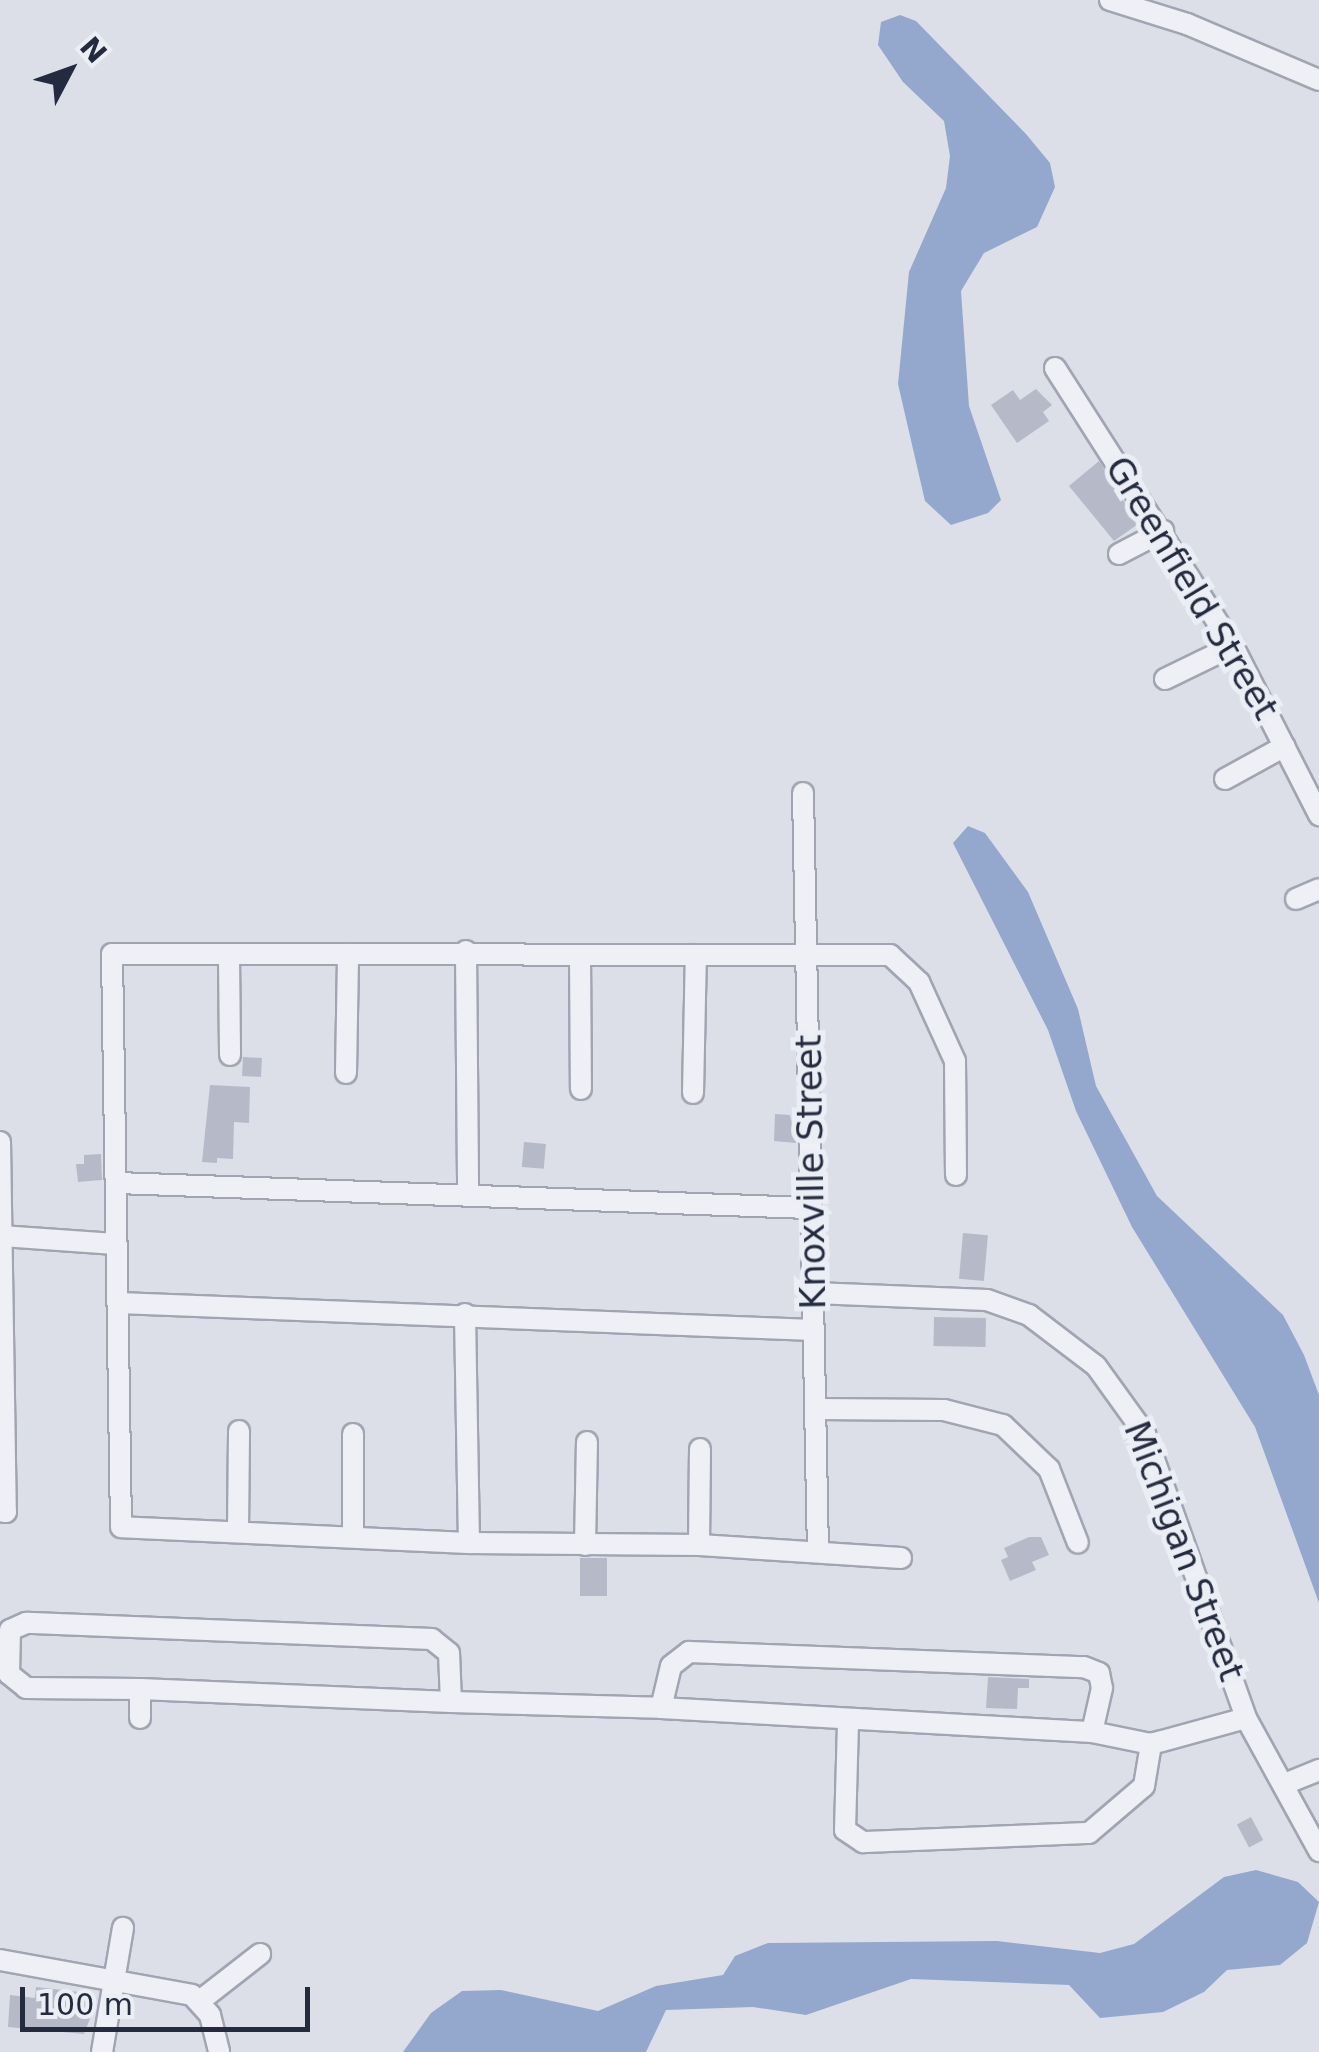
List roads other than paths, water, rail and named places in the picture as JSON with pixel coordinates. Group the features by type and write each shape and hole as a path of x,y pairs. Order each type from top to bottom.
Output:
{"street":[{"path":"1110,0 1187,24 1319,80"},
{"name":"Greenfield Street","path":"1055,368 1234,646 1319,815"},
{"path":"1119,554 1163,532"},
{"path":"1165,679 1234,646"},
{"path":"1225,779 1285,746"},
{"name":"Knoxville Street","path":"802,793 809,950 818,1552"},
{"path":"1296,899 1319,889"},
{"path":"901,1558 698,1544 469,1542 121,1527 112,954 229,957 466,951 580,956 809,950 890,955 919,982 955,1060 956,1175"},
{"path":"466,951 468,1194"},
{"path":"346,1073 348,954"},
{"path":"693,1093 696,955"},
{"path":"580,956 582,1089"},
{"path":"229,957 230,1056"},
{"path":"0,1142 6,1512 0,1511"},
{"path":"116,1184 810,1208"},
{"path":"2,1236 116,1244"},
{"name":"Michigan Street","path":"814,1294 987,1300 1029,1314 1096,1366 1144,1434 1246,1718 1286,1783 1319,1850"},
{"path":"119,1303 813,1330"},
{"path":"465,1314 469,1542"},
{"path":"817,1409 944,1410 978,1414 1003,1425 1048,1470 1078,1542"},
{"path":"238,1530 239,1431"},
{"path":"353,1434 353,1534"},
{"path":"585,1545 587,1442"},
{"path":"698,1544 700,1449"},
{"path":"450,1702 449,1653 432,1640 26,1624 10,1630 9,1674 26,1688 140,1689 450,1702 660,1708 848,1723 1092,1732 1151,1744 1246,1718"},
{"path":"660,1708 672,1666 690,1652 1084,1667 1098,1673 1102,1688 1092,1732"},
{"path":"140,1689 140,1718"},
{"path":"848,1723 845,1830 863,1842 1089,1834 1144,1786 1151,1744"},
{"path":"1286,1783 1319,1770"},
{"path":"102,2052 123,1928"},
{"path":"201,2000 260,1954"},
{"path":"0,1960 114,1976 201,2000"},
{"path":"201,2000 219,2052"}],"water":[{"path":"900,15 916,21 1026,134 1050,163 1055,187 1037,227 984,253 961,291 969,406 1001,500 988,513 951,525 925,501 898,384 909,272 946,188 950,156 944,121 903,82 878,45 881,22"},
{"path":"968,826 985,833 1028,892 1078,1009 1096,1086 1157,1196 1283,1315 1304,1355 1319,1395 1319,1603 1255,1427 1132,1227 1076,1111 1048,1030 953,843"},
{"path":"1256,1870 1298,1882 1319,1902 1307,1943 1280,1965 1227,1970 1204,1992 1163,2012 1100,2018 1069,1985 911,1979 806,2015 753,2007 666,2010 646,2052 403,2052 431,2013 462,1991 501,1990 598,2011 656,1986 723,1975 735,1956 768,1943 997,1941 1100,1953 1134,1944 1224,1877"}]}
